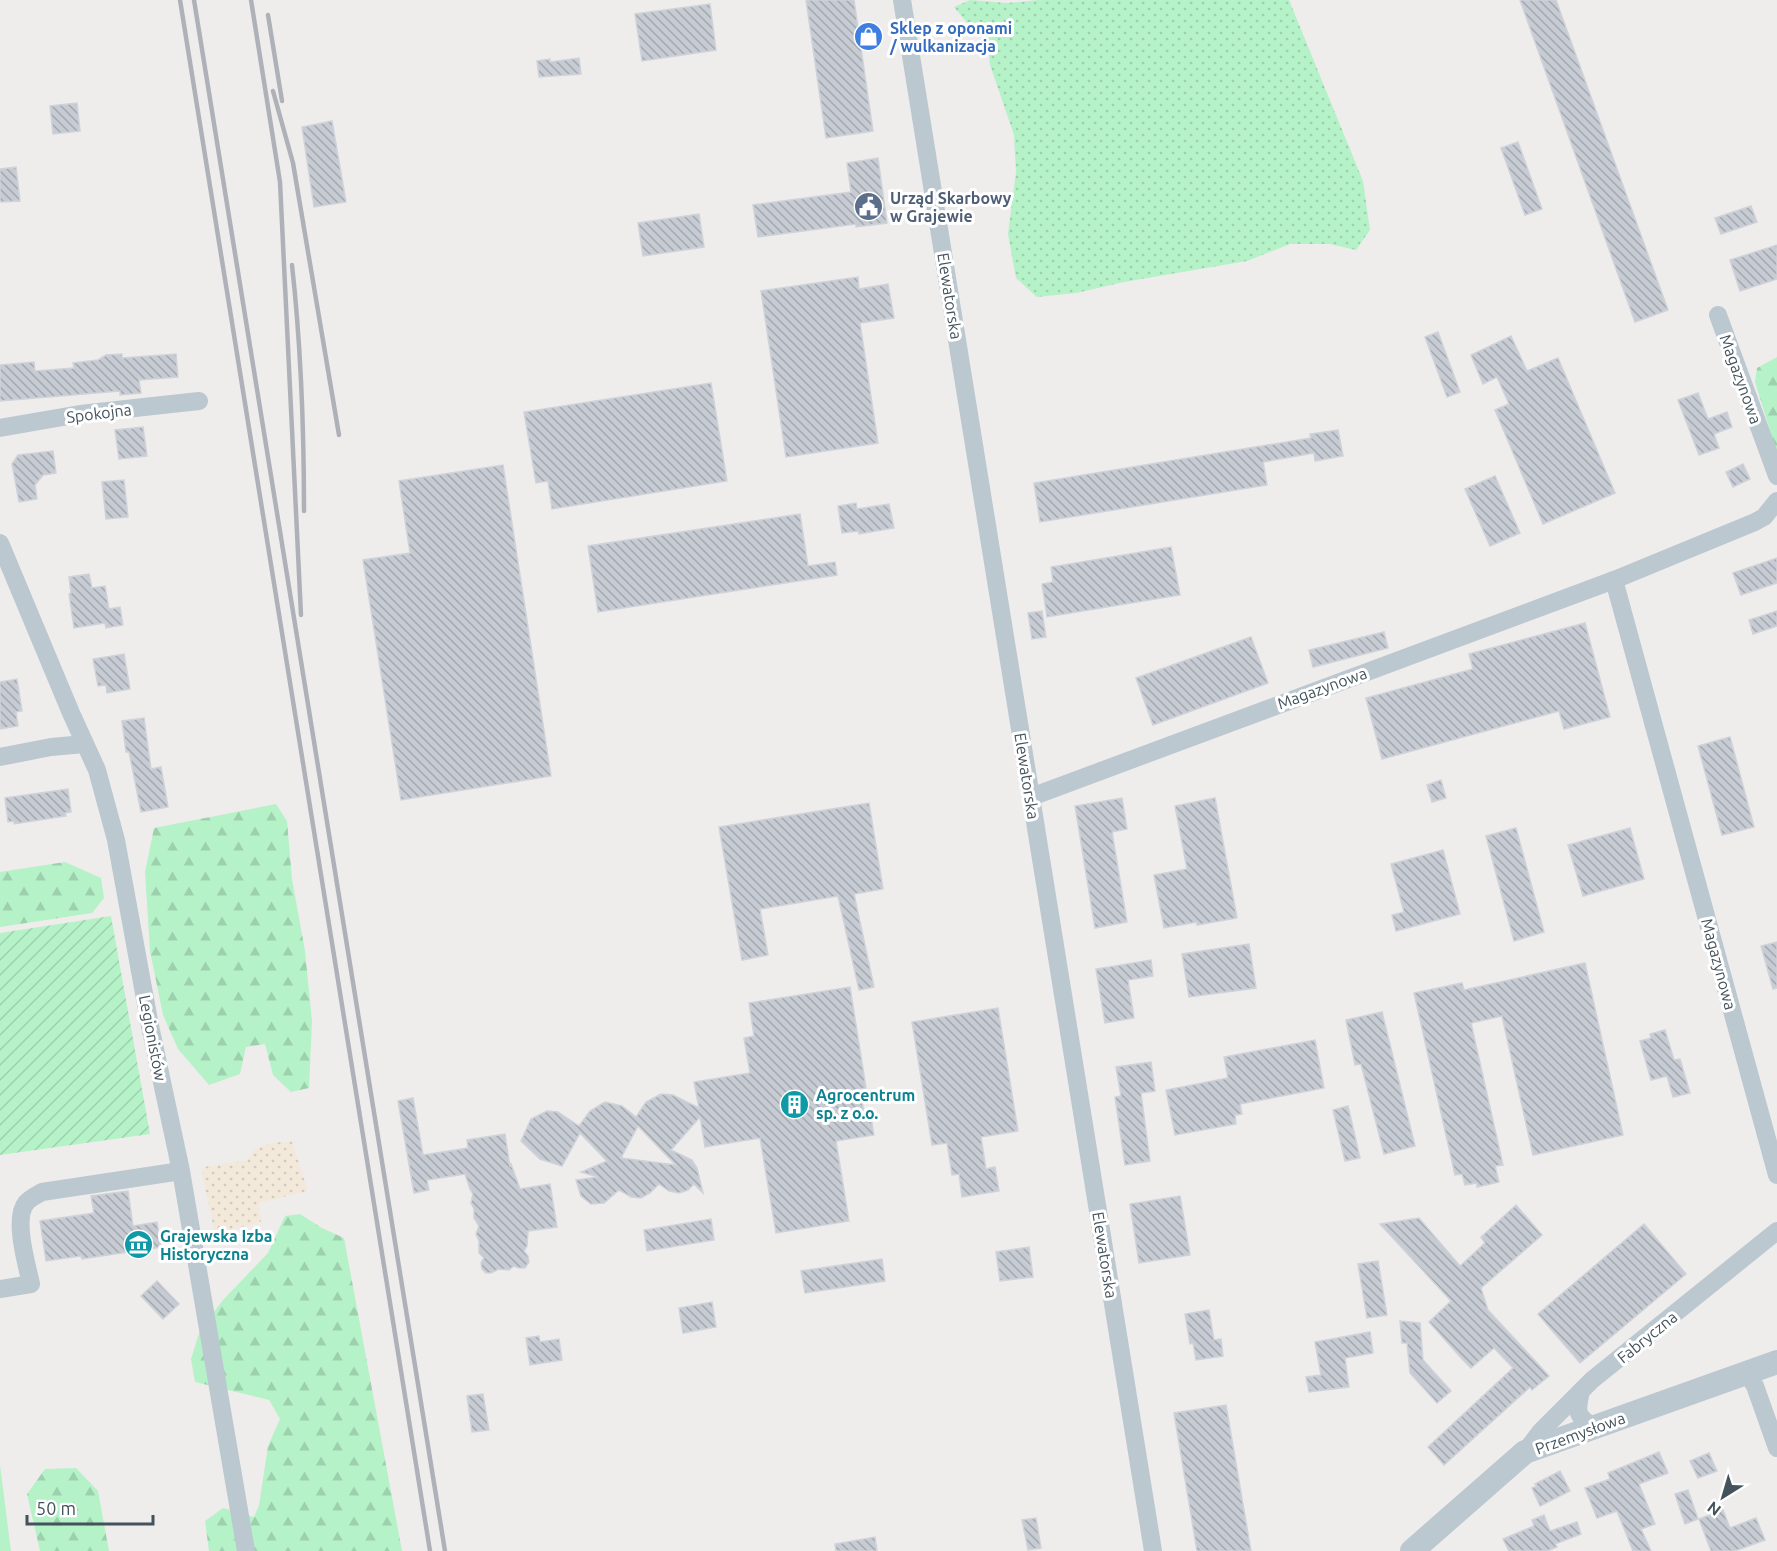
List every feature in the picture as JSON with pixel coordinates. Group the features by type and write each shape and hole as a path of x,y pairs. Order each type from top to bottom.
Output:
{"street":[{"name":"Elewatorska","path":"902,0 1153,1551"},
{"name":"Magazynowa","path":"1718,315 1777,476"},
{"name":"Spokojna","path":"0,428 80,414 199,401"},
{"name":"Magazynowa","path":"1031,797 1614,580 1755,522 1764,517 1777,501"},
{"name":"Legionistów","path":"2,554 97,770 116,840 150,1026 181,1171 246,1551"},
{"name":"Magazynowa","path":"1614,580 1777,1175"},
{"path":"0,757 51,747 84,744"},
{"path":"0,1289 31,1284 20,1226 21,1213 26,1203 32,1198 42,1192 181,1171"},
{"name":"Fabryczna","path":"1525,1452 1541,1431 1581,1391 1777,1231"},
{"name":"Przemysłowa","path":"1412,1551 1525,1452 1777,1362"},
{"path":"1747,1373 1755,1386 1777,1448"},
{"path":"1581,1391 1577,1408 1580,1418 1594,1428"}],"green space":[{"path":"970,0 1007,3 1039,0 1289,0 1363,181 1370,230 1356,250 1330,244 1290,244 1247,261 1124,282 1076,293 1037,297 1016,278 1008,234 1016,172 1014,135 990,65 988,44 954,7"},
{"path":"1777,357 1777,453 1755,382 1757,368"},
{"path":"276,804 287,821 292,879 305,951 312,1021 309,1088 291,1092 273,1075 265,1044 246,1047 240,1074 209,1085 178,1049 163,1015 150,951 145,872 154,828"},
{"path":"65,862 101,878 104,898 92,913 0,927 0,872"},
{"path":"111,916 150,1134 0,1155 0,933"},
{"path":"300,1214 344,1238 402,1551 209,1551 205,1521 223,1508 254,1517 259,1505 268,1446 280,1419 269,1400 195,1382 191,1359 200,1330 223,1300 268,1253 285,1216"},
{"path":"0,1465 11,1551 0,1551"},
{"path":"76,1468 98,1491 109,1551 40,1551 27,1494 45,1469"}],"sand":[{"path":"292,1141 308,1191 259,1203 261,1222 215,1234 202,1174 204,1167 248,1160 251,1154 260,1147"}],"building":[{"path":"806,0 854,0 873,131 826,138"},
{"path":"1520,0 1556,0 1668,310 1635,322"},
{"path":"710,4 716,50 642,61 635,14"},
{"path":"579,58 581,74 539,77 537,61 550,59 550,62"},
{"path":"77,103 80,131 53,134 50,106"},
{"path":"332,121 346,202 314,207 302,127"},
{"path":"1518,142 1542,209 1525,215 1501,148"},
{"path":"878,158 887,223 856,227 856,224 758,237 753,205 851,192 847,163"},
{"path":"16,167 20,201 0,202 0,169"},
{"path":"1751,206 1757,222 1721,234 1715,218"},
{"path":"699,214 704,247 643,256 638,223"},
{"path":"1777,245 1777,279 1740,291 1730,260"},
{"path":"858,277 859,289 888,284 894,318 860,323 878,443 786,457 761,291"},
{"path":"1438,332 1460,392 1447,397 1425,337"},
{"path":"1511,336 1527,371 1558,358 1615,493 1543,524 1495,410 1509,404 1497,377 1483,384 1471,355"},
{"path":"122,354 122,358 176,354 178,377 139,380 141,393 120,395 120,391 0,401 0,365 34,362 35,371 74,368 73,363 98,360 106,355"},
{"path":"711,383 727,481 552,509 548,481 536,483 524,412"},
{"path":"1698,393 1708,419 1727,412 1732,427 1714,434 1719,448 1699,455 1678,400"},
{"path":"143,427 147,456 119,459 115,430"},
{"path":"1338,430 1343,456 1315,461 1314,453 1263,462 1267,485 1040,522 1034,483 1311,438 1310,434"},
{"path":"53,451 56,473 43,475 35,485 37,499 19,502 12,464 18,455"},
{"path":"1743,464 1750,479 1733,487 1726,472"},
{"path":"503,465 551,776 401,800 363,560 410,553 399,481"},
{"path":"1495,476 1520,533 1490,546 1465,489"},
{"path":"124,480 128,517 106,519 102,482"},
{"path":"856,503 857,509 889,504 894,528 859,534 858,531 842,533 838,506"},
{"path":"800,514 808,566 835,562 837,575 598,612 588,546"},
{"path":"1171,547 1180,595 1047,617 1042,584 1053,582 1051,567"},
{"path":"1777,558 1777,583 1741,595 1733,573"},
{"path":"89,574 92,588 105,586 109,609 120,607 123,625 106,628 105,623 74,628 69,577"},
{"path":"1042,611 1046,637 1032,639 1028,613"},
{"path":"1777,611 1777,626 1753,634 1749,620"},
{"path":"1585,623 1610,717 1564,729 1559,711 1382,759 1366,698 1473,669 1469,654"},
{"path":"1384,632 1388,648 1313,667 1309,650"},
{"path":"1251,637 1268,683 1153,725 1136,678"},
{"path":"124,654 130,689 107,693 106,685 98,686 93,659"},
{"path":"17,679 22,711 16,712 18,726 0,729 0,682"},
{"path":"144,718 151,769 161,767 168,807 141,812 129,752 126,752 122,721"},
{"path":"1730,737 1754,827 1722,835 1698,746"},
{"path":"1441,780 1446,798 1432,802 1427,785"},
{"path":"68,789 71,812 65,813 66,816 14,824 14,821 8,822 5,798"},
{"path":"1122,798 1127,829 1112,832 1127,922 1095,928 1075,806"},
{"path":"1215,798 1237,918 1164,928 1154,875 1187,869 1175,806"},
{"path":"869,803 883,889 854,894 874,987 859,990 838,896 760,909 768,955 742,960 719,827"},
{"path":"1516,828 1544,932 1514,941 1486,836"},
{"path":"1630,828 1644,879 1583,896 1568,845"},
{"path":"1443,850 1460,914 1396,931 1392,915 1404,912 1391,864"},
{"path":"1777,942 1777,988 1773,989 1761,946"},
{"path":"1249,944 1256,988 1189,997 1182,954"},
{"path":"1151,960 1153,976 1128,980 1134,1018 1105,1023 1096,969"},
{"path":"1585,963 1623,1135 1533,1155 1502,1016 1471,1023 1503,1165 1495,1166 1499,1182 1477,1187 1477,1183 1465,1185 1462,1174 1455,1175 1414,993 1462,983 1464,990"},
{"name":"Agrocentrum sp. z o.o.","path":"850,987 866,1088 860,1089 865,1119 871,1118 874,1135 836,1141 849,1221 776,1233 760,1138 705,1147 700,1117 671,1150 692,1160 697,1168 703,1193 694,1184 688,1190 679,1193 669,1191 659,1184 641,1198 631,1197 619,1190 604,1203 591,1204 581,1196 576,1180 598,1177 581,1172 607,1161 580,1133 562,1166 540,1159 521,1141 531,1119 547,1111 558,1112 579,1126 590,1111 605,1102 622,1106 636,1117 646,1102 661,1094 673,1095 699,1108 694,1082 750,1073 744,1038 754,1036 749,1003","holes":["638,1126 676,1165 621,1158"]},
{"path":"998,1008 1018,1131 981,1137 986,1169 995,1167 999,1191 962,1197 959,1174 952,1175 947,1143 932,1145 912,1022"},
{"path":"1382,1012 1415,1146 1384,1154 1361,1064 1355,1065 1346,1020"},
{"path":"1665,1030 1674,1060 1680,1059 1690,1093 1673,1097 1667,1076 1651,1080 1640,1041 1651,1038 1650,1034"},
{"path":"1315,1040 1324,1088 1240,1104 1242,1114 1235,1115 1236,1124 1175,1135 1166,1090 1228,1078 1224,1057"},
{"path":"1151,1062 1155,1091 1141,1093 1150,1161 1125,1165 1115,1097 1121,1096 1116,1067"},
{"path":"413,1098 423,1155 468,1148 467,1140 505,1134 510,1167 511,1164 520,1189 550,1184 557,1227 528,1231 527,1246 524,1251 529,1262 525,1268 514,1266 509,1270 499,1269 491,1273 486,1273 482,1269 481,1263 484,1258 479,1253 479,1241 476,1234 479,1226 474,1218 471,1203 473,1194 465,1174 427,1180 429,1190 414,1193 398,1101"},
{"path":"1348,1106 1360,1158 1345,1161 1333,1110"},
{"path":"128,1191 133,1226 157,1222 161,1247 82,1259 81,1256 46,1261 40,1221 94,1213 91,1196"},
{"path":"1180,1196 1190,1255 1139,1263 1130,1204"},
{"path":"1516,1205 1542,1235 1481,1288 1488,1310 1549,1376 1532,1390 1530,1387 1444,1465 1428,1447 1513,1368 1494,1348 1471,1368 1463,1360 1429,1322 1451,1301 1380,1224 1419,1218 1460,1266 1485,1243 1481,1237"},
{"path":"711,1219 714,1240 647,1251 644,1230"},
{"path":"1644,1224 1686,1274 1580,1363 1538,1314"},
{"path":"1029,1247 1033,1277 1000,1281 996,1252"},
{"path":"882,1259 885,1281 805,1293 801,1271"},
{"path":"1378,1261 1387,1315 1367,1318 1358,1264"},
{"path":"157,1281 179,1304 163,1319 141,1296"},
{"path":"712,1302 716,1327 683,1333 679,1308"},
{"path":"1209,1310 1214,1340 1221,1339 1223,1356 1196,1360 1193,1343 1190,1344 1185,1314"},
{"path":"1400,1321 1420,1323 1423,1360 1451,1391 1437,1403 1410,1373 1407,1343 1402,1343"},
{"path":"1370,1332 1373,1353 1345,1358 1349,1387 1309,1392 1306,1377 1321,1375 1315,1342"},
{"path":"539,1336 540,1342 559,1339 562,1360 530,1365 526,1338"},
{"path":"483,1394 489,1430 472,1432 467,1396"},
{"path":"1226,1405 1251,1551 1197,1551 1174,1413"},
{"path":"1659,1452 1668,1473 1639,1484 1655,1524 1641,1529 1651,1551 1633,1551 1617,1511 1597,1518 1585,1488 1610,1479 1608,1473"},
{"path":"1709,1453 1717,1471 1698,1478 1690,1461"},
{"path":"1560,1471 1570,1491 1540,1506 1532,1488 1537,1486 1535,1484"},
{"path":"1688,1490 1698,1519 1685,1524 1675,1494"},
{"path":"1723,1510 1730,1528 1756,1518 1765,1540 1735,1551 1711,1551 1699,1519"},
{"path":"1544,1515 1550,1531 1577,1522 1581,1534 1555,1544 1557,1547 1547,1551 1509,1551 1503,1539 1534,1526 1532,1520"},
{"path":"1036,1518 1041,1548 1028,1550 1022,1520"},
{"path":"875,1537 877,1551 836,1551 835,1544"}],"railway":[{"path":"180,0 430,1551"},
{"path":"194,0 445,1551"},
{"path":"251,0 280,182 301,615"},
{"path":"268,15 282,101"},
{"path":"273,91 293,163 339,435"},
{"path":"292,265 298,326 304,511"}],"place":[{"name":"Sklep z oponami / wulkanizacja","path":"869,37"},
{"name":"Urząd Skarbowy w Grajewie","path":"869,207"},
{"name":"Agrocentrum sp. z o.o.","path":"795,1104"},
{"name":"Grajewska Izba Historyczna","path":"139,1245"}]}
